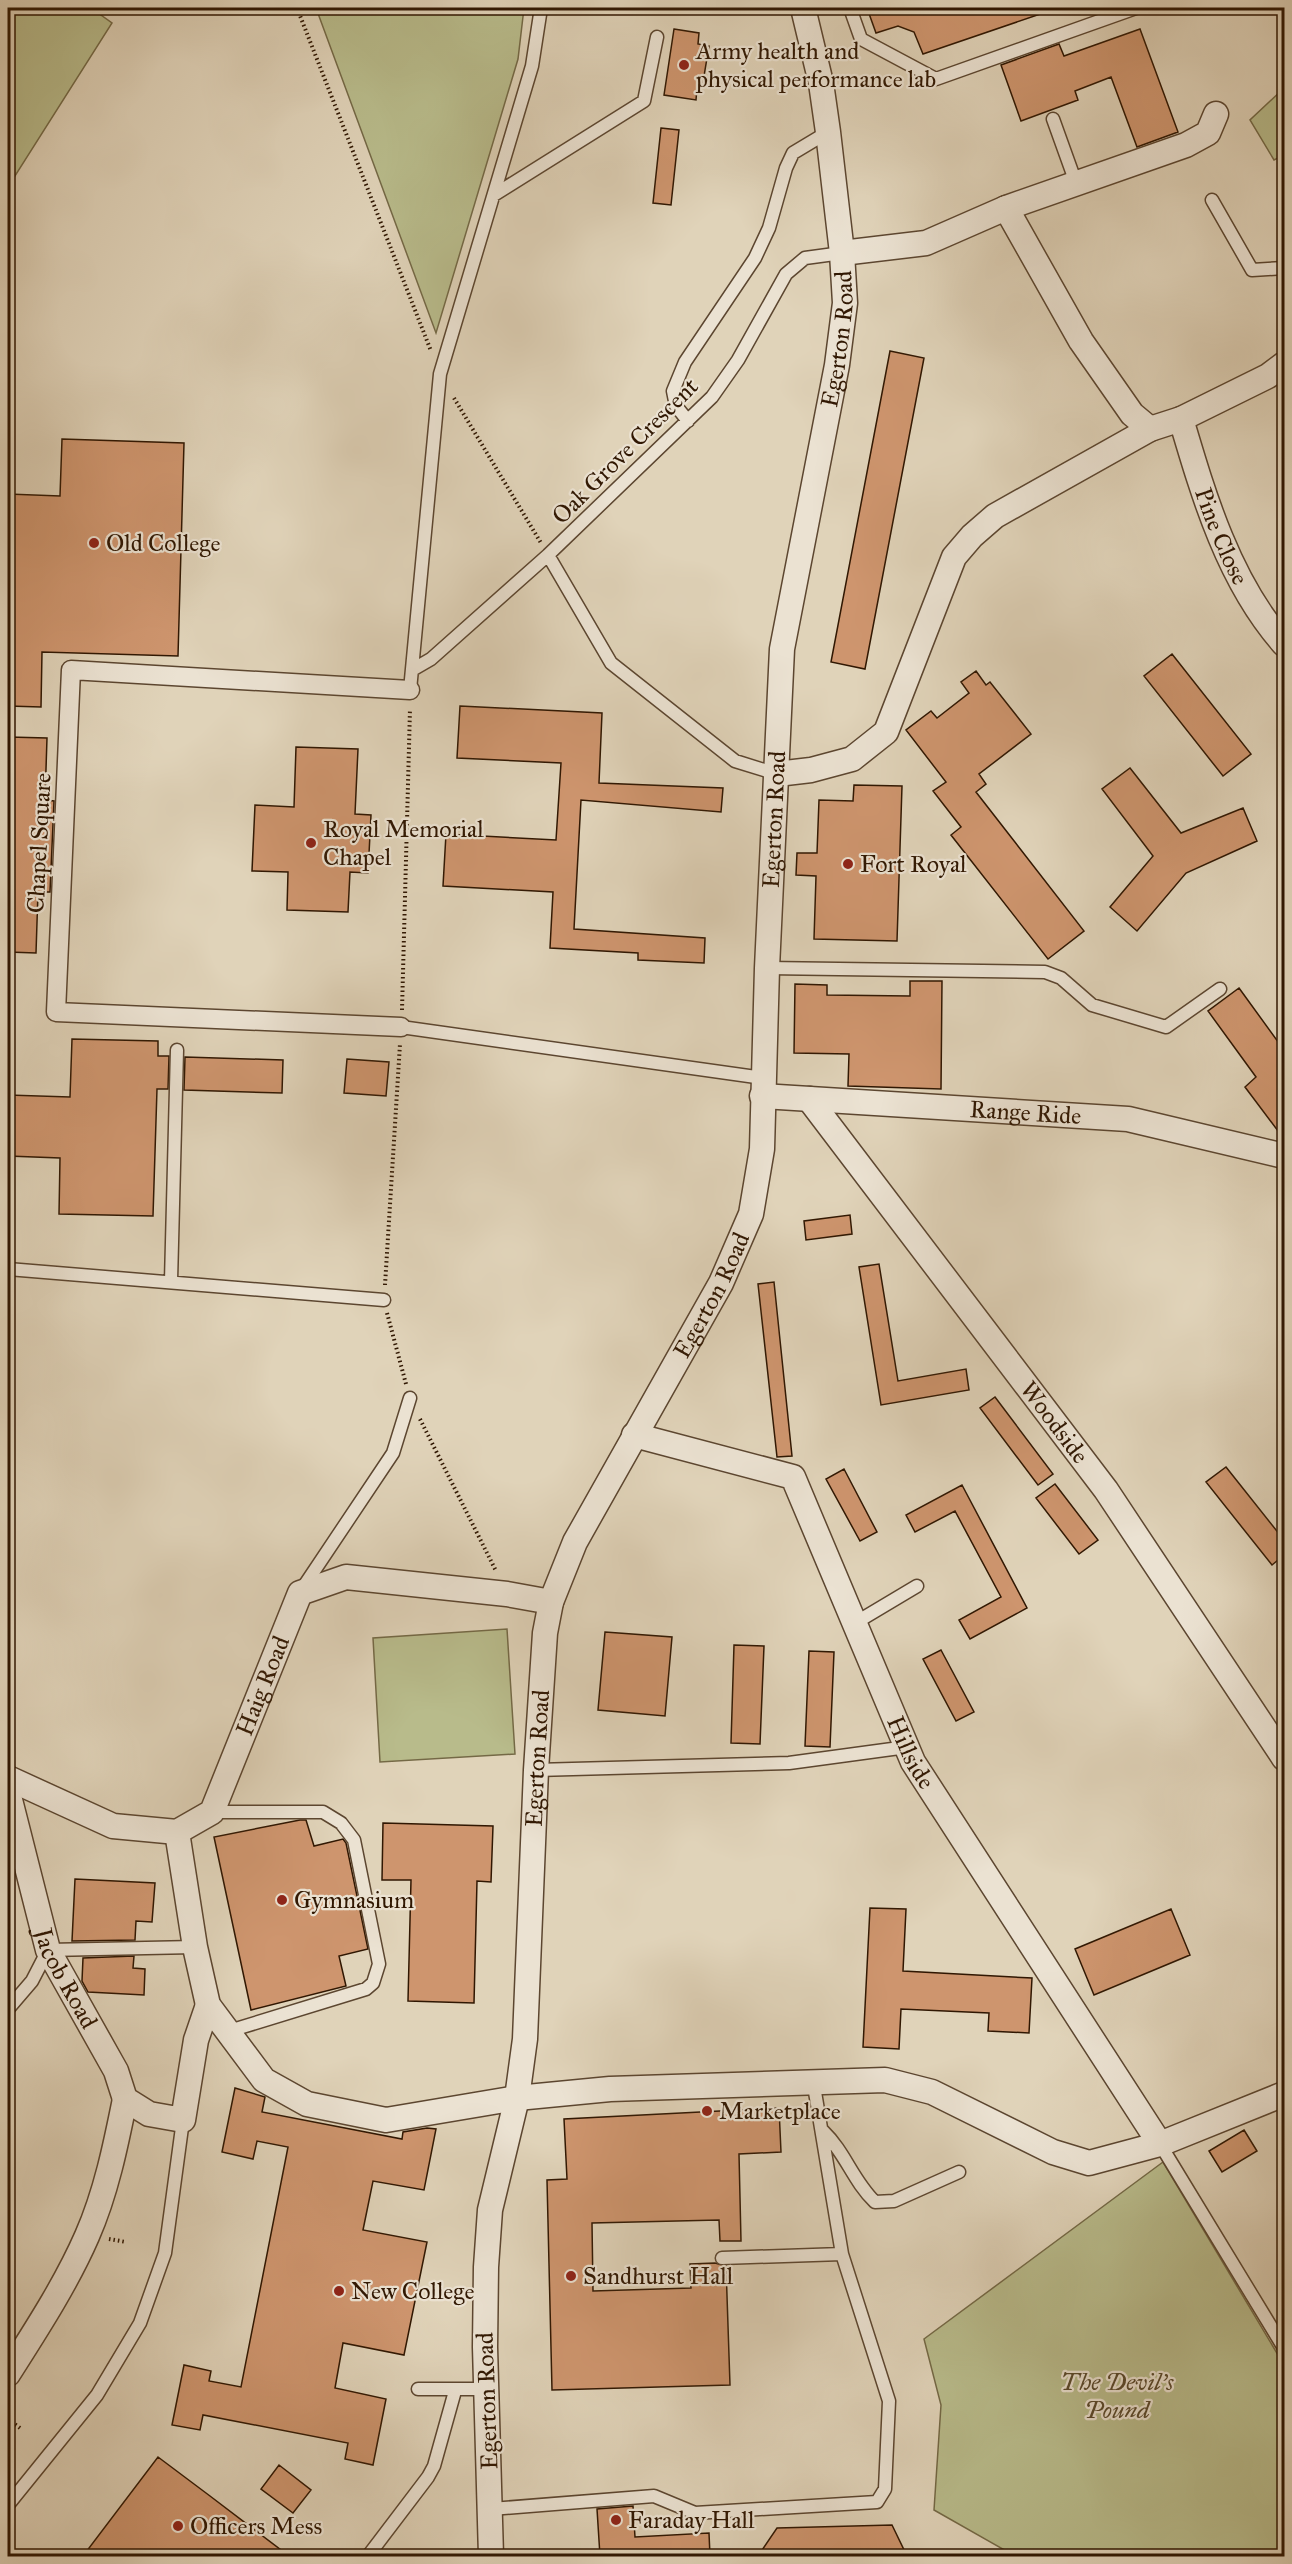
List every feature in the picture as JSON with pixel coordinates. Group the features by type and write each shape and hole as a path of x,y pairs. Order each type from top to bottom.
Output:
{"street":[{"name":"Egerton Road","path":"491,2556 485,2324 490,2210 517,2098 525,2038 536,1770 545,1633 551,1602 575,1542 720,1283 751,1214 762,1149 766,968 782,649 793,579 837,365 845,303 842,253 822,83 803,8"},
{"path":"842,253 926,243 1006,208 1186,145 1208,133 1215,114"},
{"path":"1006,208 1081,341 1132,414 1150,429"},
{"path":"777,774 811,770 852,759 886,732 954,557 972,536 995,516 1150,429 1181,419 1268,376 1284,364"},
{"name":"Pine Close","path":"1181,419 1195,468 1225,551 1270,628 1284,644"},
{"name":"Chapel Square","path":"401,1027 56,1012 71,670 410,690"},
{"name":"Range Ride","path":"762,1087 809,1099 1128,1119 1284,1156"},
{"name":"Woodside","path":"809,1099 1106,1490 1284,1758"},
{"name":"Hillside","path":"634,1435 793,1477 913,1761 1160,2144"},
{"path":"300,1593 346,1576 507,1594 551,1602"},
{"name":"Haig Road","path":"212,1812 300,1593"},
{"path":"8,1778 113,1826 177,1832 212,1812"},
{"name":"Jacob Road","path":"8,1792 48,1950 116,2071 125,2099"},
{"path":"177,1832 195,1947 208,2005 264,2080 307,2104 386,2120 517,2098 610,2089 813,2080 885,2080 932,2092 1053,2152 1089,2163 1160,2144 1284,2094"},
{"path":"8,2374 41,2322 88,2235 114,2150 125,2099 149,2114 183,2120 196,2040 208,2005"}],"lane":[{"path":"410,690 440,374 532,66 541,8"},
{"path":"850,8 861,39 936,79 1136,8"},
{"path":"494,195 644,101 657,37"},
{"path":"1053,119 1076,183"},
{"path":"687,421 675,406 673,391 686,362 755,258 769,228 786,168 793,153 828,132"},
{"path":"1212,200 1252,270 1284,268"},
{"name":"Oak Grove Crescent","path":"412,670 431,659 548,555 712,397 738,360 786,274 805,258 842,253"},
{"path":"548,555 611,663 735,761 777,774"},
{"path":"766,968 1045,972 1061,978 1092,1005 1166,1027 1220,989"},
{"path":"401,1027 762,1087"},
{"path":"171,1281 177,1050"},
{"path":"8,1269 384,1300"},
{"path":"300,1593 393,1452 410,1398"},
{"path":"855,1623 917,1586"},
{"path":"536,1770 789,1762 907,1747"},
{"path":"212,1812 323,1812 341,1823 354,1840 379,1964 373,1983 366,1989 226,2032"},
{"path":"8,2009 32,1981 48,1950 195,1947"},
{"path":"491,2509 654,2496 694,2513 878,2502 885,2489 889,2401 842,2254 813,2080"},
{"path":"8,2505 97,2395 140,2323 165,2253 183,2120"},
{"path":"823,2131 838,2145 857,2179 875,2202 894,2201 959,2172"},
{"path":"1160,2144 1284,2348"},
{"path":"722,2258 842,2254"},
{"path":"418,2389 454,2391 488,2389"},
{"path":"368,2556 434,2466 454,2391"}],"path":[{"path":"297,8 440,374 548,555"},
{"path":"410,690 401,1027 384,1300 410,1398 507,1594"},
{"path":"8,2419 20,2428"}],"green space":[{"path":"8,8 91,8 112,23 8,187"},
{"path":"316,8 524,8 518,59 436,333"},
{"path":"1284,88 1284,155 1274,160 1250,120"},
{"path":"507,1629 515,1754 380,1762 373,1638"},
{"name":"The Devil's Pound","path":"1163,2162 1284,2365 1284,2556 1015,2556 934,2510 941,2405 924,2339"}],"building":[{"path":"867,8 1051,8 1052,10 923,54 914,32 898,26 876,33"},
{"name":"Army health and physical performance lab","path":"674,29 699,33 698,44 709,46 702,88 697,88 696,100 664,95"},
{"path":"1140,29 1178,132 1137,147 1111,77 1075,91 1078,100 1021,121 1001,65 1059,44 1064,56"},
{"path":"661,128 679,130 671,205 653,203"},
{"path":"890,351 924,358 865,669 831,662"},
{"name":"Old College","path":"62,439 184,443 178,656 42,652 41,707 8,706 8,494 60,496"},
{"path":"1172,654 1251,754 1223,776 1144,676"},
{"path":"976,671 986,685 990,682 1031,734 979,774 986,784 976,792 1084,931 1048,959 951,835 961,827 933,791 946,782 906,730 931,711 937,718 969,693 961,682"},
{"path":"460,706 602,713 599,783 723,788 721,812 581,800 574,929 705,938 704,963 638,960 638,953 550,948 553,892 443,886 446,834 556,840 561,763 457,758"},
{"path":"8,737 47,738 45,800 54,801 50,892 38,892 36,953 8,952"},
{"name":"Royal Memorial Chapel","path":"296,747 358,749 355,814 371,815 368,873 350,872 348,912 287,910 288,872 252,871 255,805 294,807"},
{"path":"1130,768 1181,833 1243,808 1257,841 1186,873 1137,931 1110,907 1153,856 1102,789"},
{"name":"Fort Royal","path":"854,785 902,786 897,941 814,939 816,876 796,875 797,853 817,853 819,800 853,801"},
{"path":"910,981 942,981 941,1089 848,1086 849,1054 794,1053 795,984 827,985 827,995 910,996"},
{"path":"1239,988 1284,1050 1284,1139 1245,1087 1256,1077 1208,1011"},
{"path":"72,1039 158,1041 158,1056 169,1056 168,1089 157,1089 153,1216 59,1214 60,1158 8,1156 8,1095 70,1097"},
{"path":"185,1057 283,1060 282,1093 184,1090"},
{"path":"347,1059 389,1062 386,1096 344,1093"},
{"path":"850,1215 852,1234 806,1240 804,1221"},
{"path":"879,1264 898,1381 966,1369 969,1390 881,1405 859,1267"},
{"path":"774,1282 792,1456 777,1457 758,1284"},
{"path":"995,1397 1053,1474 1038,1485 980,1408"},
{"path":"1226,1467 1284,1540 1284,1555 1272,1565 1206,1482"},
{"path":"844,1469 877,1532 860,1541 826,1479"},
{"path":"1055,1484 1098,1540 1079,1554 1036,1498"},
{"path":"962,1485 1027,1608 970,1639 959,1620 1001,1597 955,1511 915,1532 906,1515"},
{"path":"605,1632 672,1637 665,1716 598,1710"},
{"path":"734,1645 764,1646 760,1744 731,1743"},
{"path":"941,1650 974,1712 956,1721 923,1659"},
{"path":"809,1651 834,1652 830,1747 805,1746"},
{"path":"306,1820 314,1846 343,1839 346,1843 368,1949 339,1956 346,1986 251,2010 214,1837"},
{"path":"383,1823 493,1826 491,1882 477,1881 474,2003 408,2001 411,1880 382,1880"},
{"path":"75,1879 155,1883 152,1922 136,1921 135,1940 72,1941"},
{"path":"870,1908 906,1909 903,1971 1032,1978 1029,2033 988,2031 989,2013 901,2009 899,2049 863,2047"},
{"path":"1171,1909 1190,1955 1094,1995 1075,1949"},
{"path":"134,1956 133,1968 145,1969 144,1995 88,1992 82,1981 83,1958"},
{"name":"New College","path":"235,2088 265,2097 262,2112 402,2139 403,2132 427,2128 436,2129 424,2190 373,2181 363,2230 427,2242 404,2355 343,2343 335,2388 386,2399 373,2465 345,2459 348,2443 203,2415 200,2430 172,2425 184,2365 211,2371 209,2381 241,2387 288,2147 257,2141 253,2159 222,2152"},
{"name":"Sandhurst Hall","path":"779,2108 781,2152 739,2154 741,2241 720,2241 719,2220 592,2223 593,2291 691,2288 690,2264 715,2263 726,2266 730,2385 552,2390 547,2180 567,2179 564,2119"},
{"path":"1244,2130 1257,2151 1222,2172 1209,2151"},
{"name":"Officers Mess","path":"158,2457 210,2496 289,2556 83,2556"},
{"path":"279,2465 311,2490 293,2513 261,2489"},
{"name":"Faraday Hall","path":"633,2506 635,2537 709,2533 710,2556 600,2556 597,2509"},
{"path":"892,2525 907,2556 758,2556 777,2528"}],"place":[{"name":"Army health and physical performance lab","path":"684,65"},
{"name":"Old College","path":"94,543"},
{"name":"Royal Memorial Chapel","path":"311,843"},
{"name":"Fort Royal","path":"848,864"},
{"name":"Gymnasium","path":"282,1900"},
{"name":"Marketplace","path":"707,2111"},
{"name":"Sandhurst Hall","path":"571,2276"},
{"name":"New College","path":"339,2291"},
{"name":"Faraday Hall","path":"616,2520"},
{"name":"Officers Mess","path":"178,2526"}]}
